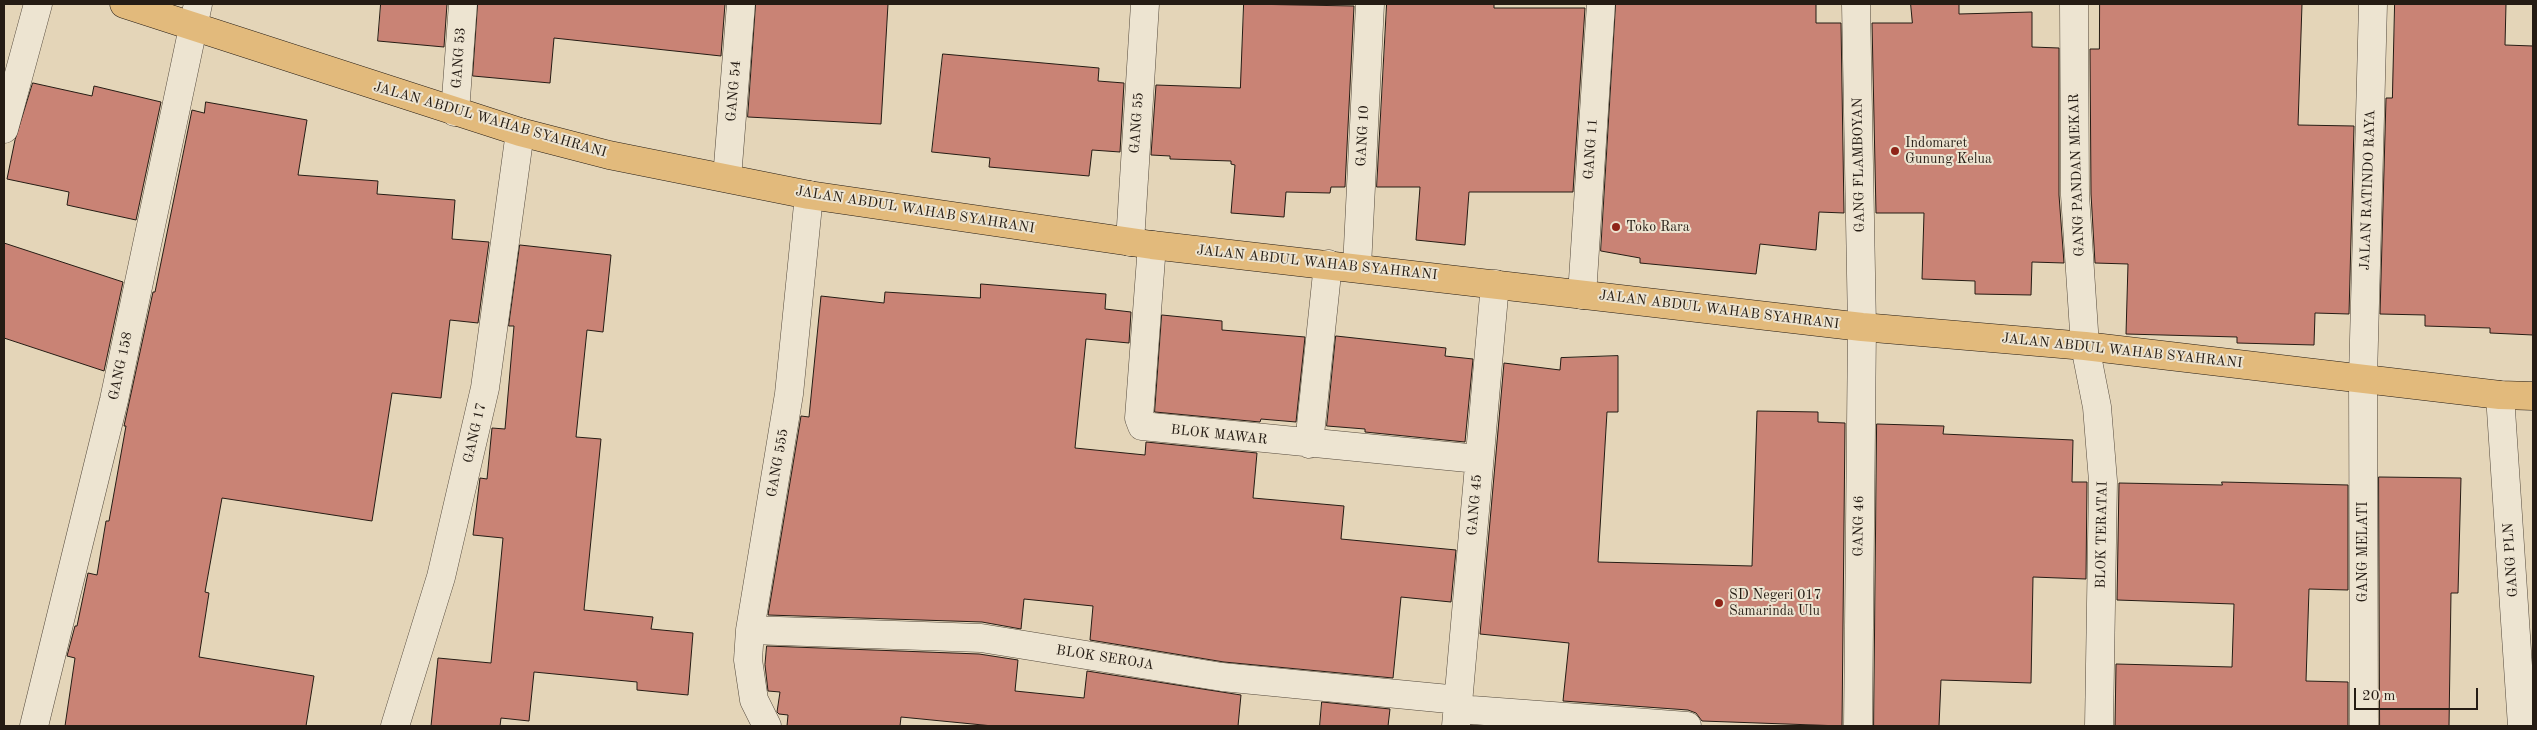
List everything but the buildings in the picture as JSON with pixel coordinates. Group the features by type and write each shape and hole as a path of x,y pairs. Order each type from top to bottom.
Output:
{"highway":[{"name":"JALAN ABDUL WAHAB SYAHRANI","path":"124,4 196,15 455,112 520,132 609,155 809,195 1141,244 1357,267 1862,327 2085,346 2363,377 2500,395 2533,396"}],"street":[{"path":"4,129 38,4"},
{"name":"GANG 53","path":"455,112 463,4"},
{"name":"GANG 54","path":"727,178 741,4"},
{"name":"GANG 55","path":"1141,244 1145,4"},
{"name":"GANG 10","path":"1357,267 1370,4"},
{"name":"GANG 11","path":"1582,295 1601,4"},
{"name":"GANG FLAMBOYAN","path":"1856,4 1862,327"},
{"name":"GANG PANDAN MEKAR","path":"2074,4 2075,195 2085,346"},
{"name":"JALAN RATINDO RAYA","path":"2363,377 2373,4"},
{"name":"GANG 158","path":"34,726 114,400 164,157 196,15"},
{"name":"GANG 17","path":"394,726 441,577 485,388 520,132"},
{"name":"GANG 555","path":"767,726 754,700 748,660 750,630 789,394 809,195"},
{"name":"BLOK MAWAR","path":"1141,244 1140,425 1309,444 1478,459"},
{"path":"1309,444 1328,264"},
{"name":"GANG 45","path":"1457,712 1495,284"},
{"name":"GANG 46","path":"1858,726 1862,327"},
{"name":"BLOK TERATAI","path":"2085,346 2097,407 2103,481 2099,726"},
{"name":"GANG MELATI","path":"2363,377 2364,726"},
{"name":"GANG PLN","path":"2500,395 2522,726"},
{"name":"BLOK SEROJA","path":"750,630 981,638 1222,677 1457,712 1686,726"}],"place":[{"name":"Indomaret Gunung Kelua","path":"1895,151"},
{"name":"Toko Rara","path":"1616,227"},
{"name":"SD Negeri 017 Samarinda Ulu","path":"1719,603"}]}
